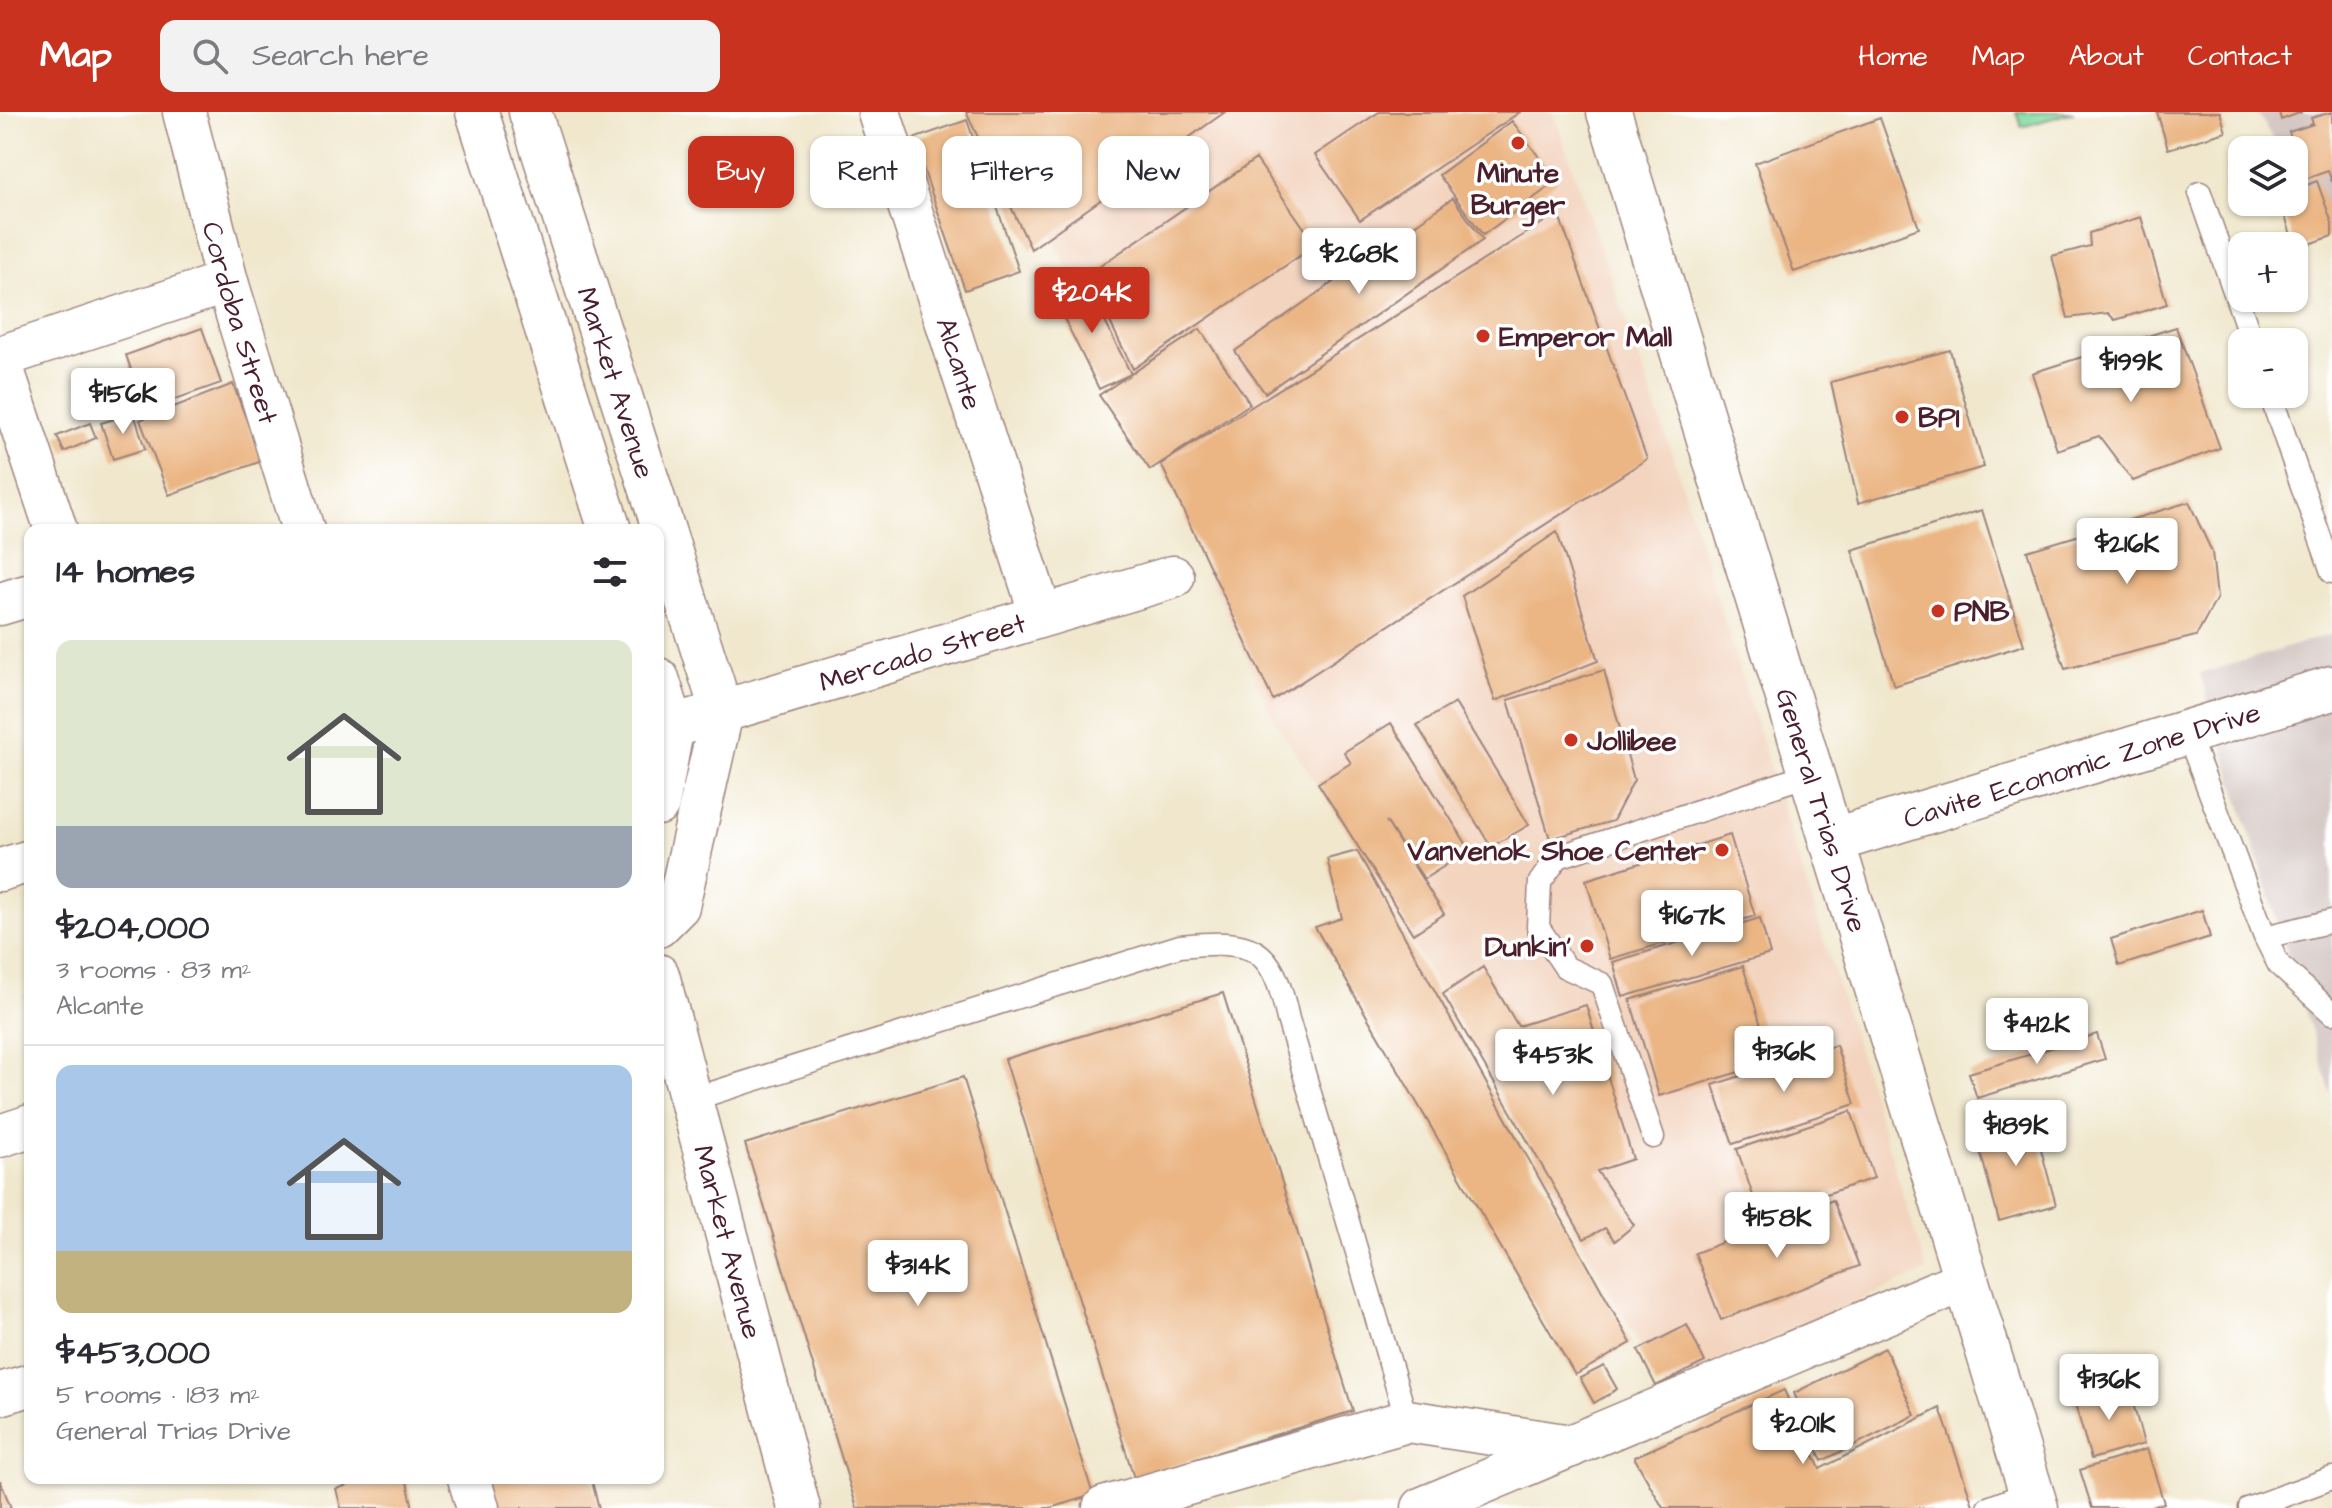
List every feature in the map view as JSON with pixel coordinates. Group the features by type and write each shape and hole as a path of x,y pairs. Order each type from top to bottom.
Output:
{"main road":[{"name":"General Trias Drive","path":"1609,112 2034,1500"},
{"name":"Cavite Economic Zone Drive","path":"1831,841 2332,688"}],"street":[{"name":"Cordoba Street","path":"184,112 227,282 301,524"},
{"name":"Market Avenue","path":"477,112 608,524"},
{"name":"Market Avenue","path":"530,112 662,524"},
{"name":"Alcante","path":"879,112 1041,615"},
{"path":"54,524 0,359 227,282"},
{"name":"Market Avenue","path":"664,531 722,712"},
{"name":"Mercado Street","path":"673,726 1173,577"},
{"path":"0,604 24,597"},
{"path":"664,698 673,726 664,773"},
{"path":"664,920 678,906 722,712"},
{"path":"0,870 24,863"},
{"name":"Market Avenue","path":"664,998 799,1508"},
{"path":"0,1136 24,1128"},
{"path":"1423,1508 1965,1280"},
{"path":"0,1394 24,1387"},
{"path":"1104,1508 1407,1421 1571,1446"},
{"path":"471,1484 478,1508"}],"lane":[{"path":"2200,193 2247,328"},
{"path":"2275,408 2332,572"},
{"path":"2187,732 2265,937 2279,965 2332,1013"},
{"path":"1653,1137 1602,984 1565,967 1538,927 1540,882 1558,857 1811,774"},
{"path":"2265,937 2332,921"},
{"path":"690,1100 1180,946 1234,943 1259,952 1280,980 1288,1019 1407,1421"},
{"path":"2250,1508 2332,1478"},
{"path":"1988,1508 2034,1500"}],"shaded area":[{"path":"993,112 1553,112 1672,453 1927,1271 1663,1386 1359,850 1275,721 1161,464 1039,208 1082,208 1082,136 1004,136"},
{"path":"2257,112 2332,112 2332,241 2308,199 2308,136 2271,136"},
{"path":"2332,634 2332,1096 2200,674"}],"green space":[{"path":"2016,112 2074,112 2021,127"}],"building":[{"path":"966,112 1225,112 1191,136 1098,136 1098,202 1031,249 1012,208 1082,208 1082,136 977,136"},
{"path":"1379,112 1520,112 1360,220 1315,155"},
{"path":"2157,112 2220,112 2226,132 2168,149"},
{"path":"2279,112 2302,112 2281,120"},
{"path":"2332,112 2332,182 2328,171 2308,178 2308,136 2290,136 2289,132 2313,124 2311,118"},
{"path":"1880,118 1919,228 1794,272 1755,163"},
{"path":"967,120 973,136 942,136 942,208 997,208 1019,271 965,290 926,177 926,136 922,136"},
{"path":"1512,121 1557,181 1483,235 1439,175"},
{"path":"1256,159 1316,245 1133,369 1087,275 1185,208 1209,208 1209,191"},
{"path":"2317,181 2332,223 2332,236 2308,245 2308,232 2290,232 2285,216 2308,216 2308,185"},
{"path":"1453,198 1483,240 1265,393 1235,351"},
{"name":"Emperor Mall","path":"1558,213 1647,459 1273,700 1161,464"},
{"path":"2141,217 2167,304 2115,320 2108,313 2068,318 2052,256 2090,246 2089,233"},
{"path":"1085,281 1131,374 1099,389 1053,296"},
{"path":"2176,327 2220,448 2133,481 2099,436 2057,450 2032,373"},
{"path":"202,328 221,383 145,410 126,355"},
{"path":"1200,329 1250,404 1150,470 1099,395"},
{"path":"1950,350 1984,467 1858,503 1831,382"},
{"path":"233,384 262,461 169,495 140,420"},
{"path":"134,413 145,449 113,459 101,423"},
{"path":"90,423 96,438 64,452 57,436"},
{"path":"2189,502 2212,552 2217,598 2196,636 2065,669 2027,551"},
{"path":"1982,510 2024,645 1894,686 1852,550"},
{"path":"1557,532 1598,661 1495,701 1462,596"},
{"name":"Jollibee","path":"1604,670 1634,780 1613,821 1550,839 1508,700"},
{"path":"1455,703 1529,825 1491,847 1417,725"},
{"path":"1391,723 1470,850 1424,879 1386,821 1444,914 1413,934 1318,783 1351,763 1344,752"},
{"path":"1730,835 1755,916 1610,959 1586,880"},
{"path":"1357,851 1631,1343 1575,1375 1315,927 1342,918 1327,859"},
{"path":"2202,910 2210,937 2119,966 2111,939"},
{"path":"1760,918 1770,954 1623,997 1613,962"},
{"path":"1743,966 1772,1062 1659,1096 1630,1000"},
{"path":"1483,967 1518,1026 1586,1005 1633,1159 1597,1171 1634,1225 1615,1241 1605,1228 1584,1239 1443,994"},
{"path":"1223,993 1353,1411 1134,1478 1005,1059"},
{"path":"2097,1034 2105,1059 1977,1098 1969,1073"},
{"path":"1836,1045 1855,1104 1733,1144 1713,1085"},
{"path":"963,1077 1093,1495 1050,1508 857,1508 745,1144"},
{"path":"1851,1111 1874,1178 1760,1216 1737,1149"},
{"path":"2032,1116 2056,1205 1999,1221 1975,1132"},
{"path":"1833,1200 1859,1266 1721,1320 1695,1253"},
{"path":"1687,1325 1705,1362 1656,1386 1638,1350"},
{"path":"1885,1348 1915,1415 1822,1461 1794,1393"},
{"path":"1604,1366 1617,1389 1594,1403 1580,1378"},
{"path":"2128,1385 2144,1444 2091,1459 2074,1400"},
{"path":"1784,1390 1820,1469 1940,1408 1974,1508 1663,1508 1634,1457"},
{"path":"2147,1449 2164,1503 2149,1508 2092,1508 2080,1470"},
{"path":"0,1480 11,1508 0,1508"},
{"path":"351,1484 407,1484 413,1508 341,1508 336,1489"},
{"path":"490,1484 593,1484 599,1508 497,1508"}],"place":[{"name":"Minute Burger","path":"1518,143"},
{"name":"Emperor Mall","path":"1483,336"},
{"name":"BPI","path":"1902,417"},
{"name":"PNB","path":"1938,611"},
{"name":"Jollibee","path":"1571,740"},
{"name":"Vanvenok Shoe Center","path":"1722,850"},
{"name":"Dunkin'","path":"1587,946"}]}
